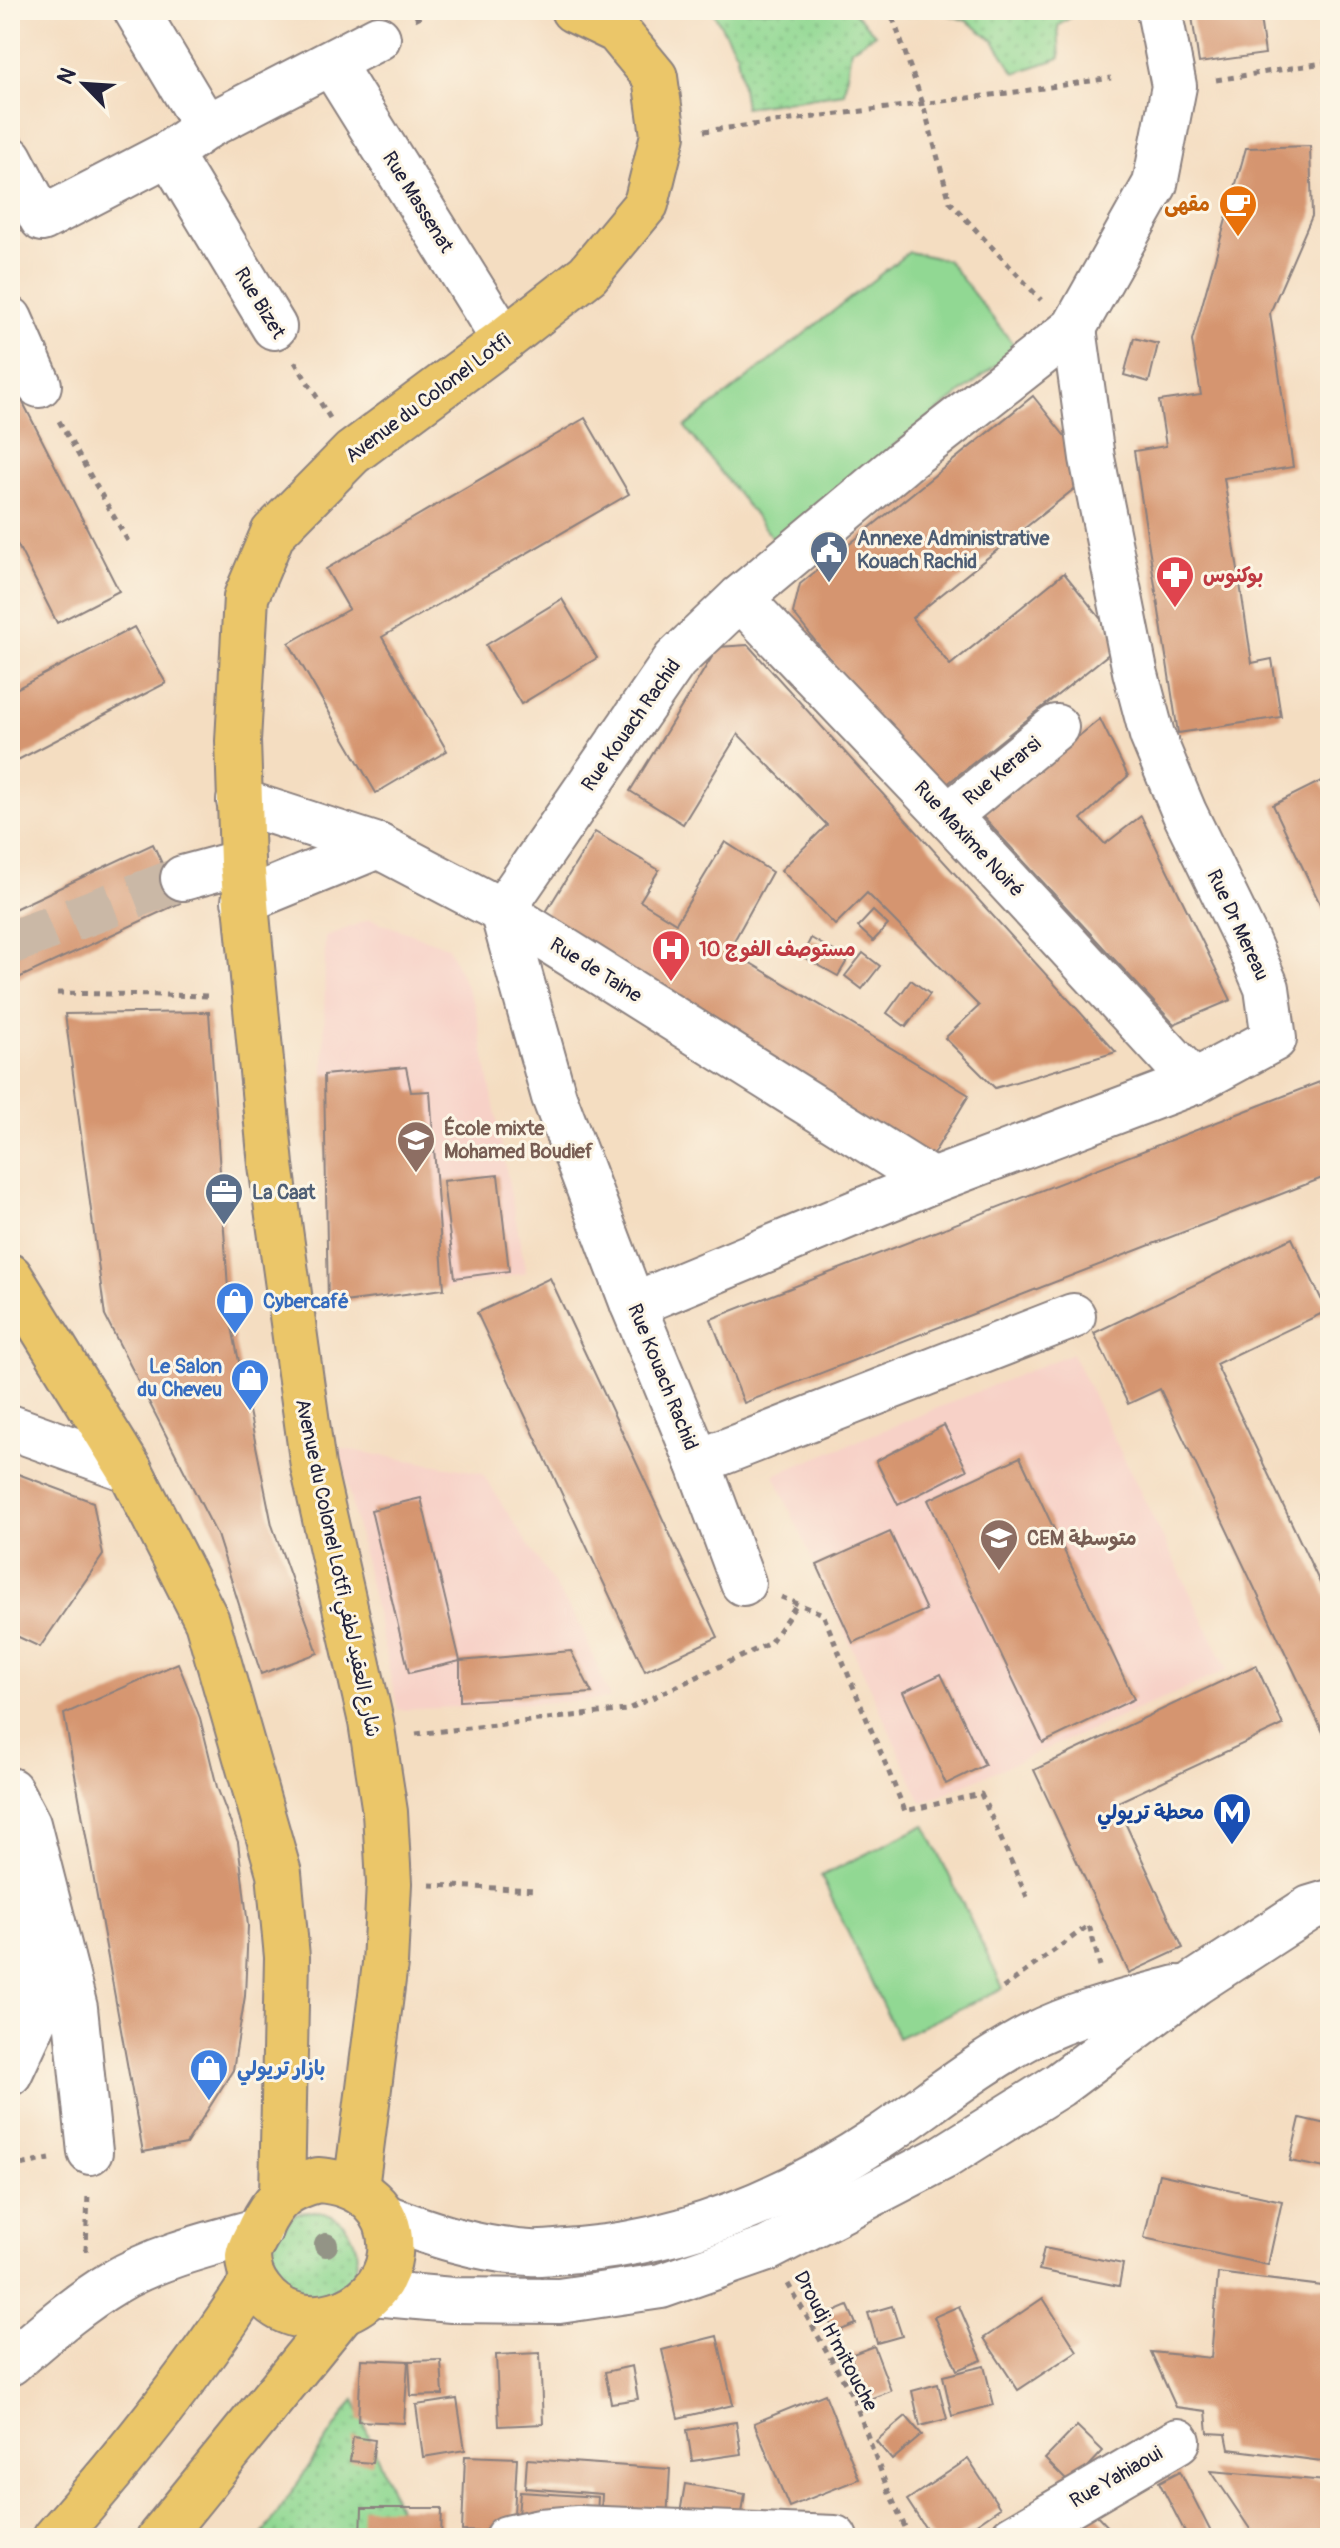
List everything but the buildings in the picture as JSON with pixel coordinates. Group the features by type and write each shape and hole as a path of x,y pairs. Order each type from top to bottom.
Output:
{"main road":[{"name":"Avenue du Colonel Lotfi","path":"243,882 238,741 246,597 273,533 352,453 588,274 646,204 663,135 655,77 617,31 573,10"},
{"name":"Avenue du Colonel Lotfi شارع العقيد لطفي","path":"243,882 271,1165 313,1466 371,1722 385,1812 389,1883 370,2202"},
{"path":"10,1276 130,1470 207,1621 279,1873 287,1957 271,2212"},
{"path":"159,2538 383,2276 390,2256 390,2236 370,2202 338,2181 318,2180 299,2185 271,2212 248,2255 253,2281 268,2302 292,2315 318,2318 356,2304"},
{"path":"55,2538 132,2449 185,2381 253,2281"}],"street":[{"path":"136,10 206,127"},
{"name":"Rue Kouach Rachid","path":"743,1583 554,1097 502,911 675,660 740,598 903,462 1058,315 1155,184 1174,86 1159,10"},
{"path":"10,158 42,219 169,153 206,127 378,38"},
{"name":"Rue Massenat","path":"332,64 504,340"},
{"name":"Rue Bizet","path":"169,153 274,327"},
{"name":"Rue Dr Mereau","path":"633,1305 932,1181 1194,1082 1274,1039 1267,988 1184,812 1152,735 1135,671 1092,458 1058,315"},
{"path":"10,319 39,385"},
{"name":"Rue Maxime Noiré","path":"740,598 948,816 1194,1082"},
{"name":"Rue Kerarsi","path":"948,816 1056,727"},
{"name":"Rue de Taine","path":"239,801 378,846 502,911 932,1181"},
{"path":"183,878 243,882 378,846"},
{"path":"698,1462 1073,1316"},
{"path":"10,1427 130,1470"},
{"path":"10,1790 16,1910 38,2013 10,2073"},
{"path":"10,1790 28,1824 75,2008 90,2152"},
{"path":"356,2304 452,2300 559,2301 661,2286 767,2249 944,2157 1059,2085 1195,1983 1310,1908 1330,1902"},
{"path":"370,2202 464,2244 532,2254 602,2248 672,2235 774,2198 880,2137 982,2065 1032,2036 1084,2013 1195,1983"},
{"path":"10,2363 64,2317 114,2282 271,2212"},
{"name":"Rue Yahiaoui","path":"1012,2538 1178,2441"},
{"path":"507,2538 578,2528 835,2538"}],"path":[{"path":"883,10 894,21 923,104 950,202 1058,315"},
{"path":"1174,86 1330,62"},
{"path":"699,131 1111,78"},
{"name":"Rue Bizet","path":"274,327 352,453"},
{"path":"39,385 128,541"},
{"path":"57,993 216,996"},
{"path":"743,1583 823,1614 905,1811 981,1794 1027,1897"},
{"path":"414,1734 626,1710 770,1643 797,1604"},
{"path":"389,1883 537,1890"},
{"path":"1003,1988 1089,1925 1111,2005"},
{"path":"89,2253 90,2152"},
{"name":"Droudj H'mitouche","path":"767,2249 853,2397 888,2490 910,2538"}],"shaded area":[{"name":"École mixte Mohamed Boudief","path":"370,919 448,947 475,1006 526,1273 444,1289 328,1304 325,937"},
{"name":"CEM متوسطة","path":"1072,1353 1228,1670 922,1803 774,1475"},
{"path":"339,1448 482,1473 582,1628 610,1699 398,1710"}],"green space":[{"path":"712,10 852,10 875,34 851,49 844,93 745,107 737,54"},
{"path":"902,10 1079,11 1058,26 1060,58 1015,73 994,41 967,21 938,11 907,16"},
{"path":"909,252 947,260 1017,349 774,540 685,427"},
{"path":"925,1825 1003,1988 898,2038 821,1876"},
{"path":"308,2211 328,2214 339,2220 352,2236 357,2256 348,2285 333,2296 310,2303 272,2278 267,2248 294,2215"},
{"path":"354,2399 410,2538 261,2538"}],"tunnel":[{"path":"10,943 183,878"}],"place":[{"name":"مقهى","path":"1238,238"},
{"name":"Annexe Administrative Kouach Rachid","path":"829,584"},
{"name":"بوكنوس","path":"1175,609"},
{"name":"مستوصف الفوج 10","path":"671,983"},
{"name":"École mixte Mohamed Boudief","path":"416,1174"},
{"name":"La Caat","path":"224,1226"},
{"name":"Cybercafé","path":"235,1335"},
{"name":"Le Salon du Cheveu","path":"250,1412"},
{"name":"CEM متوسطة","path":"999,1572"},
{"name":"محطة تريولي","path":"1232,1846"},
{"name":"بازار تريولي","path":"209,2102"}]}
